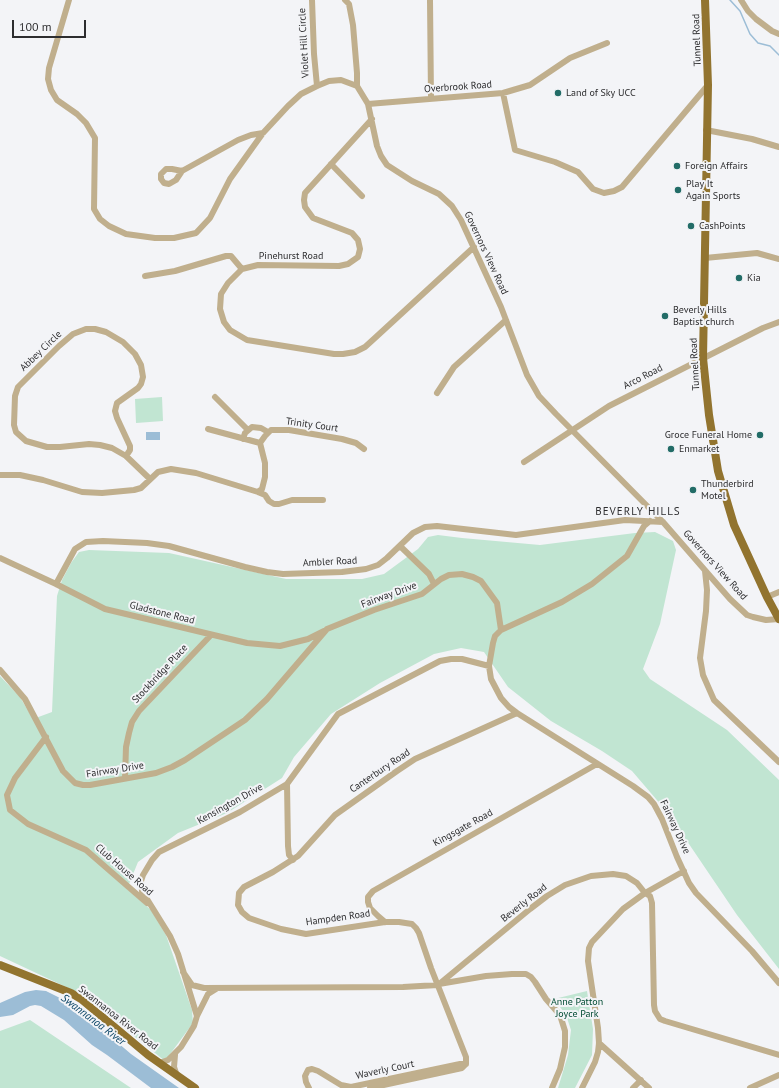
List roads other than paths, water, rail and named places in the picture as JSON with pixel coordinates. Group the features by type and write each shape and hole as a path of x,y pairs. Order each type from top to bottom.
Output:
{"main road":[{"name":"Tunnel Road","path":"705,0 708,85 703,358 708,415 718,471 734,524 767,597 779,619"},
{"name":"Swannanoa River Road","path":"0,966 70,993 81,999 159,1063 195,1088"}],"street":[{"path":"68,0 49,68 48,79 51,90 57,100 82,119 93,132 95,138 94,209 100,219 109,226 126,234 174,238 196,233 210,218 230,179 263,133 301,94 329,81 341,80 357,86 353,25 349,4 345,0"},
{"name":"Violet Hill Circle","path":"312,0 317,86"},
{"path":"430,0 431,98"},
{"path":"741,0 748,11 756,19 772,31 779,34"},
{"path":"503,93 530,85 570,58 607,44"},
{"name":"Overbrook Road","path":"368,104 503,93 515,150 555,162 578,172 593,189 604,193 614,191 622,187 708,85"},
{"name":"Governors View Road","path":"357,86 368,104 377,146 387,165 412,181 439,194 452,206 461,220 506,320 533,386 547,405 663,522 730,599 747,614 753,617 766,620 779,619"},
{"name":"Pinehurst Road","path":"242,269 258,266 339,266 348,264 358,257 360,249 358,240 352,233 313,218 305,206 304,200 305,193 372,119"},
{"path":"706,130 752,139 779,147"},
{"path":"182,170 238,140 251,135 263,133"},
{"path":"331,164 362,196"},
{"path":"145,276 174,271 226,256 231,256 242,269 228,282 221,294 220,309 224,322 230,330 247,340 343,354 355,352 365,347 474,247"},
{"path":"705,258 757,253 779,259"},
{"path":"438,393 454,367 506,320"},
{"name":"Arco Road","path":"524,462 609,406 762,328 779,322"},
{"name":"Abbey Circle","path":"126,456 130,450 130,446 115,411 117,403 138,388 141,384 143,377 141,365 135,354 123,342 106,332 95,329 79,331 59,346 18,387 15,396 14,425 16,432 26,442 40,445 60,447 89,444 112,448 126,456 150,479"},
{"path":"215,396 248,430 243,439"},
{"name":"Trinity Court","path":"248,430 252,427 268,432 271,430 290,430 342,439 356,443 364,449"},
{"path":"208,429 260,443"},
{"path":"260,443 268,432"},
{"path":"258,492 262,488 265,477 265,463 260,443"},
{"path":"0,475 20,475 43,480 82,492 102,493 141,488 158,472 165,470 178,470 211,477 258,492 265,495 269,501 274,504 292,500 323,500"},
{"name":"Ambler Road","path":"56,584 75,549 86,542 118,541 169,546 245,567 283,574 342,572 366,570 378,565 413,533 425,528 437,526 516,535 625,520 663,522"},
{"path":"501,630 562,602 592,584 627,556 644,526 650,521"},
{"path":"400,546 429,574 434,584"},
{"name":"Gladstone Road","path":"0,558 105,609 247,643 280,646 308,639 327,629"},
{"path":"705,571 707,590 706,610 700,658 705,681 714,700 779,762"},
{"name":"Fairway Drive","path":"0,670 25,699 63,771 75,783 82,786 156,774 172,767 245,720 267,699 327,629 374,610 422,594 434,584 449,575 466,574 481,581 497,603 501,630 495,636 489,666 495,688 509,707 648,797 654,804 662,819 684,871 696,894 752,951 779,983"},
{"path":"767,597 779,592"},
{"name":"Stockbridge Place","path":"125,778 126,747 132,722 139,711 211,635"},
{"name":"Kensington Drive","path":"197,1016 178,954 170,936 142,891 141,881 152,860 159,852 240,812 287,784 338,714 440,661 462,659 489,666"},
{"name":"Canterbury Road","path":"293,860 335,814 397,770 414,759 517,713"},
{"name":"Club House Road","path":"46,737 15,778 7,795 10,810 28,824 86,850 152,907"},
{"name":"Kingsgate Road","path":"385,922 370,908 368,897 373,891 597,764"},
{"path":"287,784 288,846 289,855 293,860"},
{"name":"Hampden Road","path":"293,860 248,884 240,890 238,905 245,916 281,929 306,934 385,922 412,924 419,933 466,1057 466,1064"},
{"path":"582,1088 595,1062 599,1043 588,961 589,948 598,935 623,909 645,893 684,871"},
{"name":"Beverly Road","path":"438,985 546,896 565,885 591,876 613,874 626,876 637,883 645,893 650,896 652,903 654,1005 655,1011 660,1018 664,1021 779,1055"},
{"path":"183,972 188,980 196,986 217,989 403,987 438,985 486,976 526,974 536,982 546,999 560,1015 566,1031 565,1047 560,1069 552,1088"},
{"path":"159,1063 168,1060 175,1055 194,1026 197,1016 208,994 217,989"},
{"path":"599,1043 649,1088"},
{"path":"175,1055 174,1067 177,1076"},
{"name":"Waverly Court","path":"309,1088 305,1076 307,1072 312,1069 341,1085 351,1087 466,1064"},
{"name":"Waverly Court","path":"370,1088 462,1068 466,1064"},
{"path":"750,1088 779,1075"},
{"path":"633,1088 641,1080"}],"water":[{"path":"146,432 160,432 160,440 146,440"},
{"path":"36,990 46,991 58,997 90,1019 131,1054 179,1088 151,1088 92,1045 64,1020 41,1006 30,1006 13,1015 0,1017 0,1003 25,992"}],"waterway":[{"path":"730,0 740,11 750,34 758,43 770,46 779,55"}],"place":[{"name":"Land of Sky UCC","path":"558,93"},
{"name":"Foreign Affairs","path":"677,166"},
{"name":"Play It Again Sports","path":"678,190"},
{"name":"CashPoints","path":"691,226"},
{"name":"Kia","path":"739,278"},
{"name":"Beverly Hills Baptist church","path":"665,316"},
{"name":"Groce Funeral Home","path":"760,435"},
{"name":"Enmarket","path":"671,449"},
{"name":"Thunderbird Motel","path":"693,490"}],"district":[{"name":"BEVERLY HILLS","path":"638,512"}],"park label":[{"name":"Anne Patton Joyce Park","path":"577,1008"}],"water label":[{"name":"Swannanoa River","path":"93,1020"}]}
